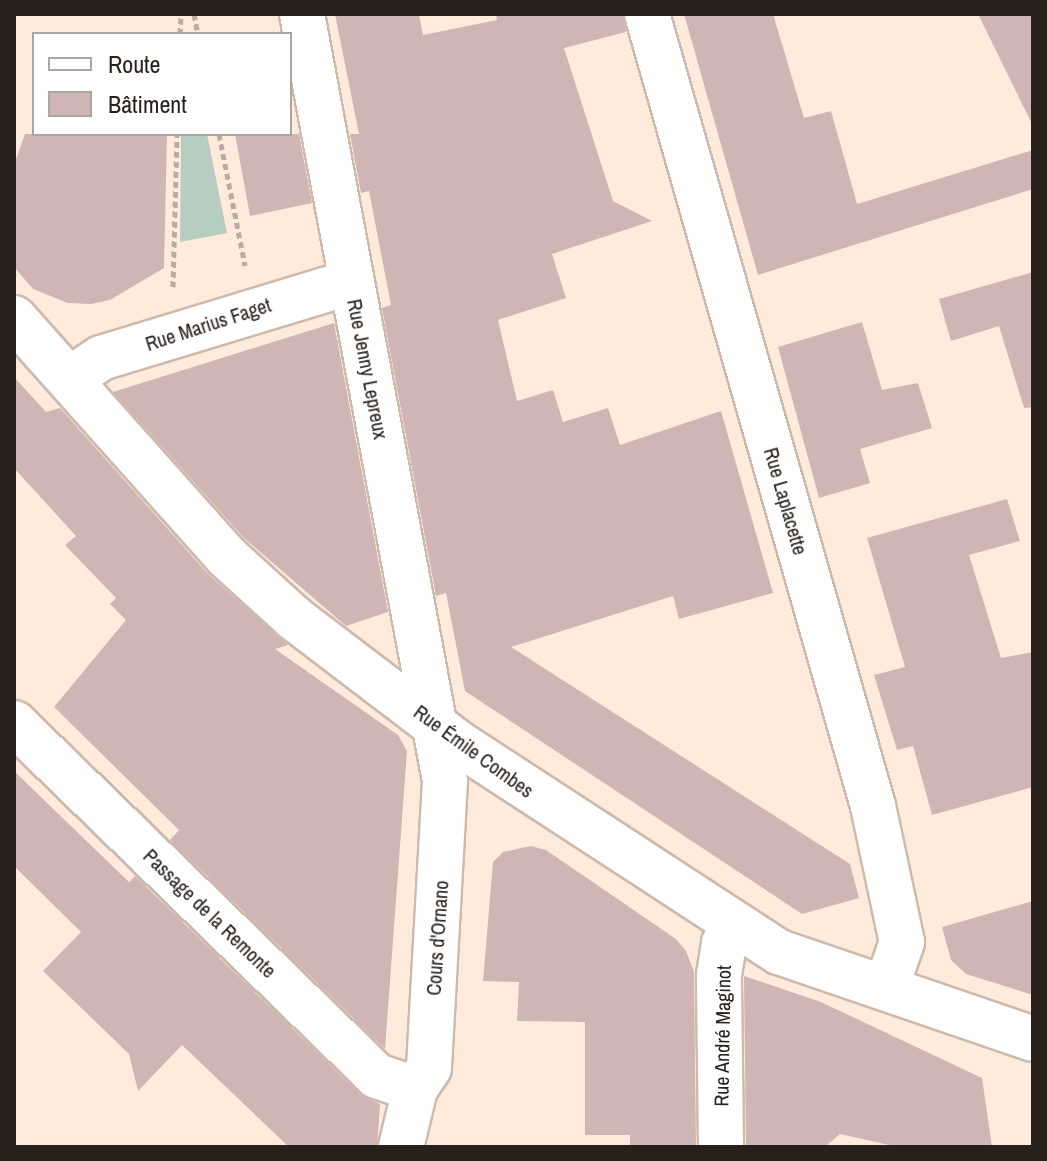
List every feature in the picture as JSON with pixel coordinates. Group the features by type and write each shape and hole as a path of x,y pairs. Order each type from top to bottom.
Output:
{"street":[{"name":"Rue Jenny Lepreux","path":"302,14 350,250 351,282 435,725"},
{"name":"Rue Laplacette","path":"647,14 873,806 902,942 886,988"},
{"name":"Rue Marius Faget","path":"70,379 101,358 253,309 351,282"},
{"name":"Rue Émile Combes","path":"14,318 227,557 294,618 435,725 735,928 815,968 886,988 1033,1039"},
{"name":"Passage de la Remonte","path":"14,723 377,1076 415,1089"},
{"name":"Cours d'Ornano","path":"401,1147 415,1089 429,1068 445,822 445,781 435,725"},
{"name":"Rue André Maginot","path":"721,1147 719,975 724,943 735,928"}],"path":[{"path":"172,336 177,136"},
{"path":"219,136 253,309"}],"green space":[{"path":"181,136 207,136 227,233 180,242"}],"building":[{"path":"335,14 419,14 423,35 497,20 496,14 623,14 626,32 564,48 613,201 652,221 552,254 566,298 498,320 517,401 553,390 563,422 608,408 620,445 721,411 773,593 679,619 673,596 511,647 850,864 859,898 802,914 465,691 446,593 436,596 382,308 391,305 369,191 361,193 350,134 359,134"},
{"path":"684,14 773,14 804,118 831,111 857,204 1033,150 1033,189 758,275"},
{"path":"978,14 1033,14 1033,126"},
{"path":"25,134 167,136 164,268 110,300 91,304 68,303 33,289 14,267 14,165"},
{"path":"299,134 312,203 250,216 235,136"},
{"path":"1033,272 1033,407 1024,408 999,326 951,341 939,299"},
{"path":"862,322 882,390 918,383 932,428 860,449 870,483 819,498 778,347"},
{"path":"334,323 388,612 346,626 245,539 113,392"},
{"path":"14,377 46,412 60,408 208,574 288,645 275,649 398,735 407,751 385,1049 170,840 179,830 54,707 126,620 110,604 116,598 65,545 76,536 14,468"},
{"path":"1007,499 1020,541 969,555 1001,658 1033,652 1033,787 932,815 913,746 897,750 874,675 905,667 867,538"},
{"path":"14,771 129,882 135,876 360,1094 380,1104 377,1147 289,1147 182,1045 138,1091 129,1054 43,971 81,932 14,866"},
{"path":"531,846 546,850 676,939 686,951 694,972 696,1147 630,1147 630,1135 585,1135 585,1022 517,1021 519,982 483,981 493,862 503,852"},
{"path":"1033,901 1033,995 966,974 951,960 942,927"},
{"path":"744,976 821,1002 982,1078 992,1147 898,1147 840,1134 825,1147 746,1147"}]}
